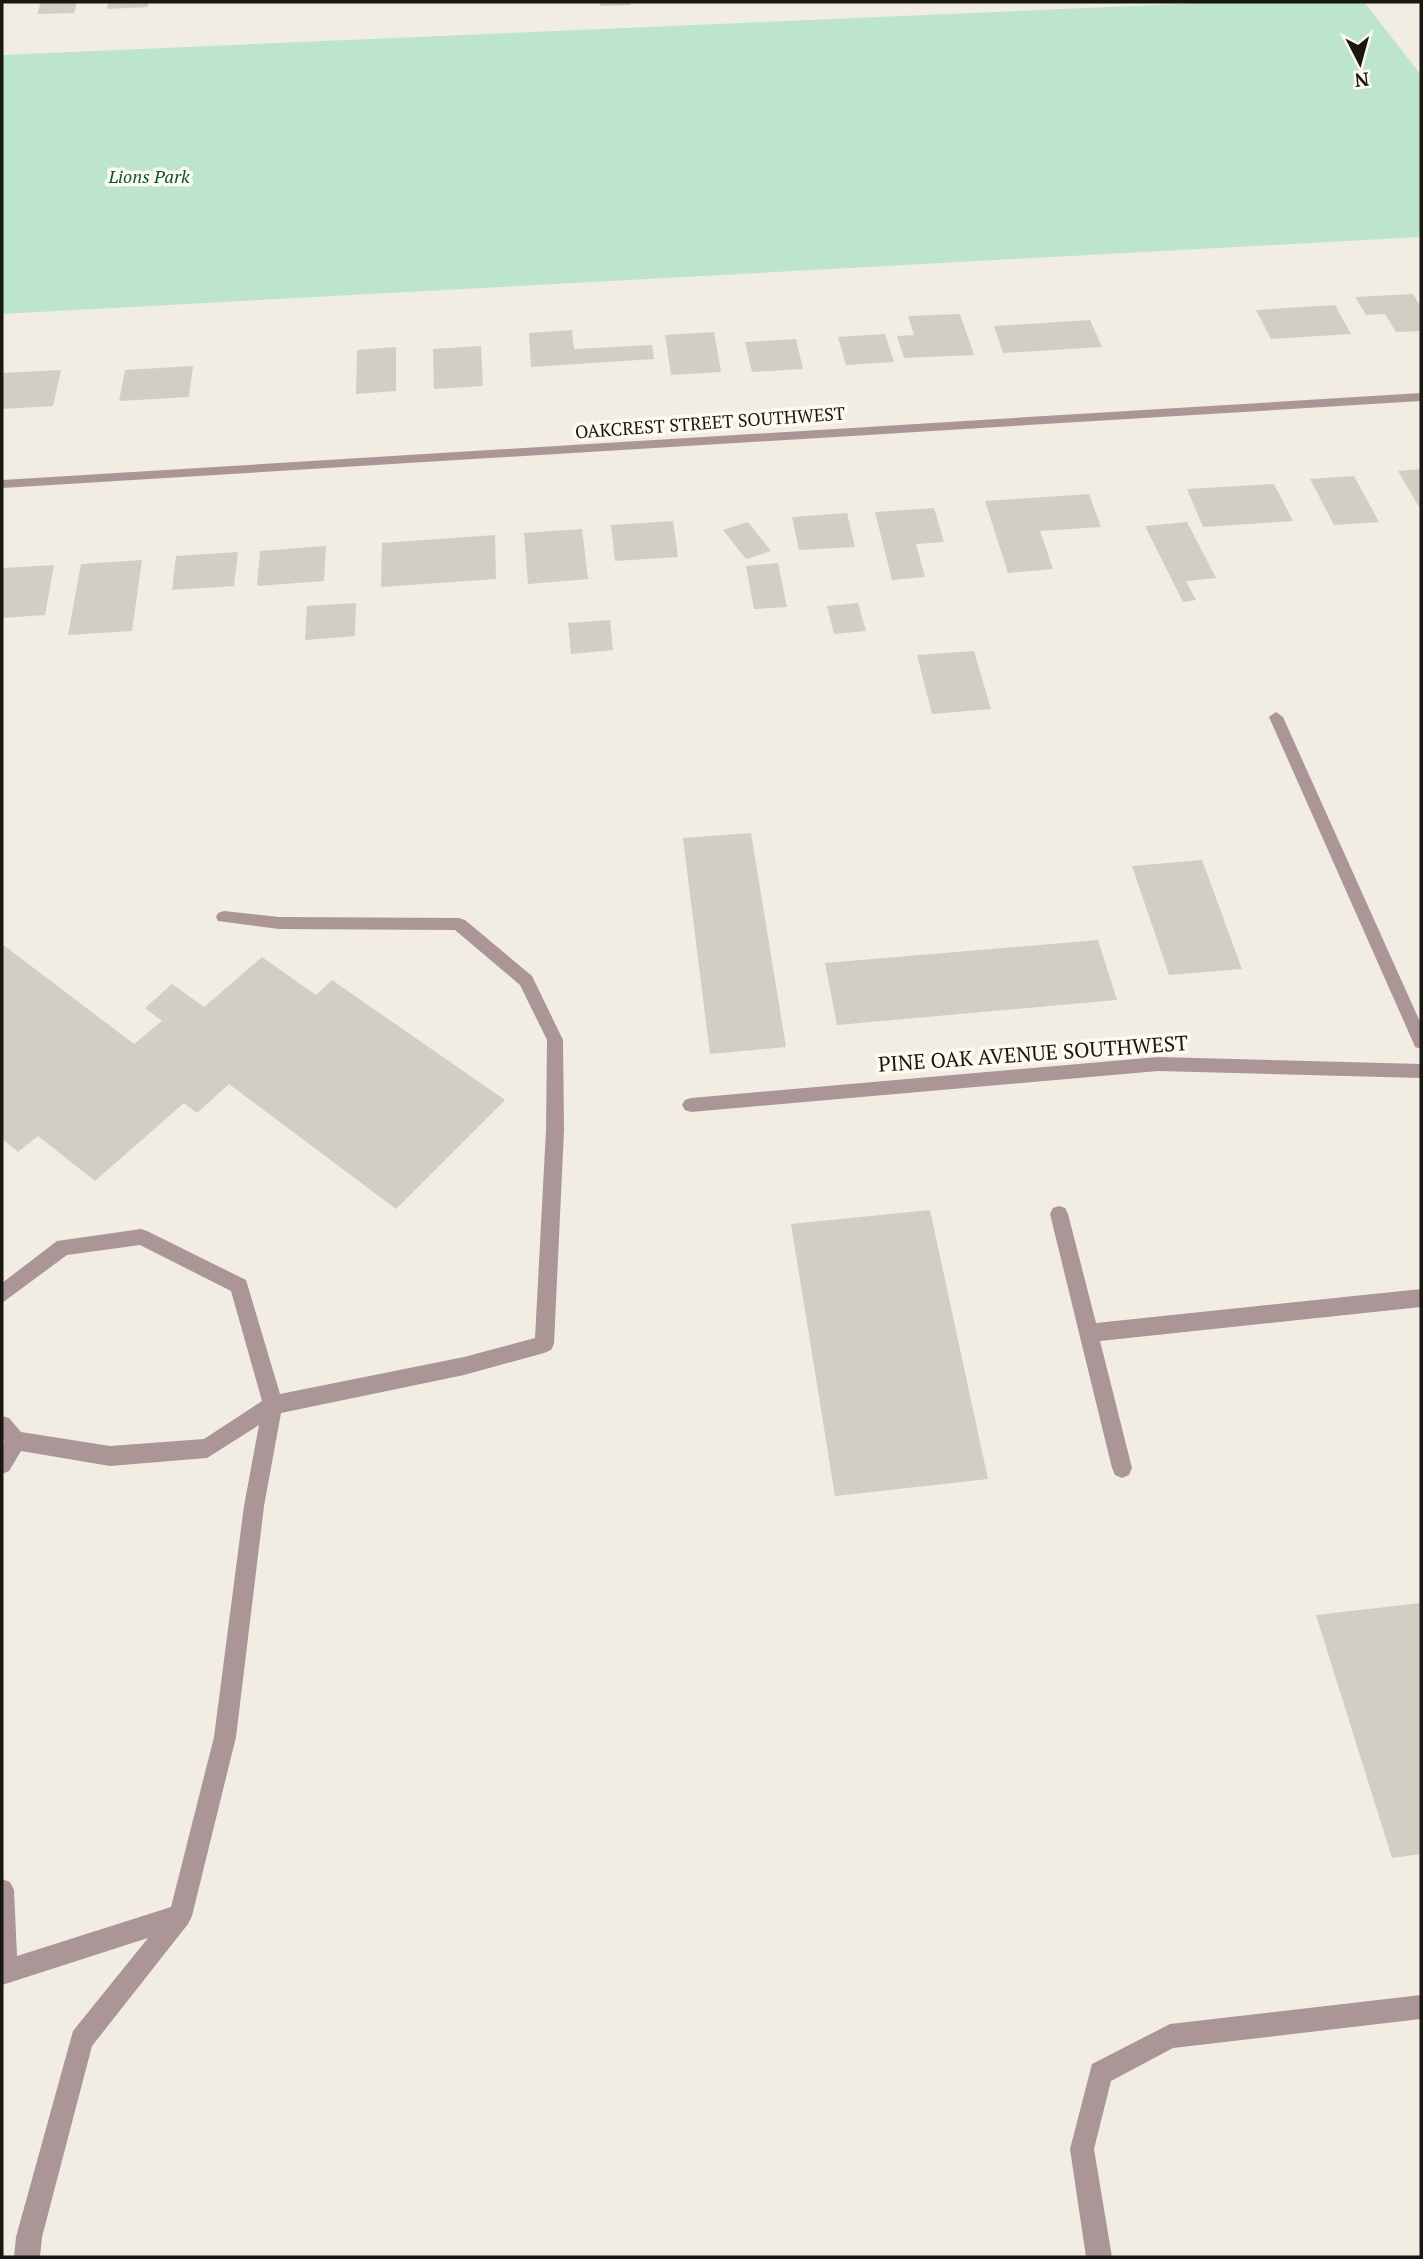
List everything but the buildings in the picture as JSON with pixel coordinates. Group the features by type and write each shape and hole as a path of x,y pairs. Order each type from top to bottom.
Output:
{"street":[{"name":"OAKCREST STREET SOUTHWEST","path":"2,484 1421,397"},
{"path":"1276,717 1421,1042"},
{"path":"2,1425 16,1441 110,1456 207,1448 273,1405 464,1366 544,1344 555,1130 555,1040 526,981 459,924 279,923 224,917"},
{"name":"PINE OAK AVENUE SOUTHWEST","path":"691,1105 1158,1064 1421,1071"},
{"path":"1059,1214 1122,1468"},
{"path":"2,1294 63,1247 141,1237 239,1286 273,1405 254,1506 225,1737 180,1916 82,2040 29,2237 27,2257"},
{"path":"1089,1333 1421,1298"},
{"path":"2,1464 16,1441"},
{"path":"2,1890 4,1972 180,1916"},
{"path":"1099,2257 1082,2149 1101,2073 1170,2036 1421,2007"}],"green space":[{"name":"Lions Park","path":"1223,2 1364,2 1421,75 1421,237 2,314 2,55"}]}
